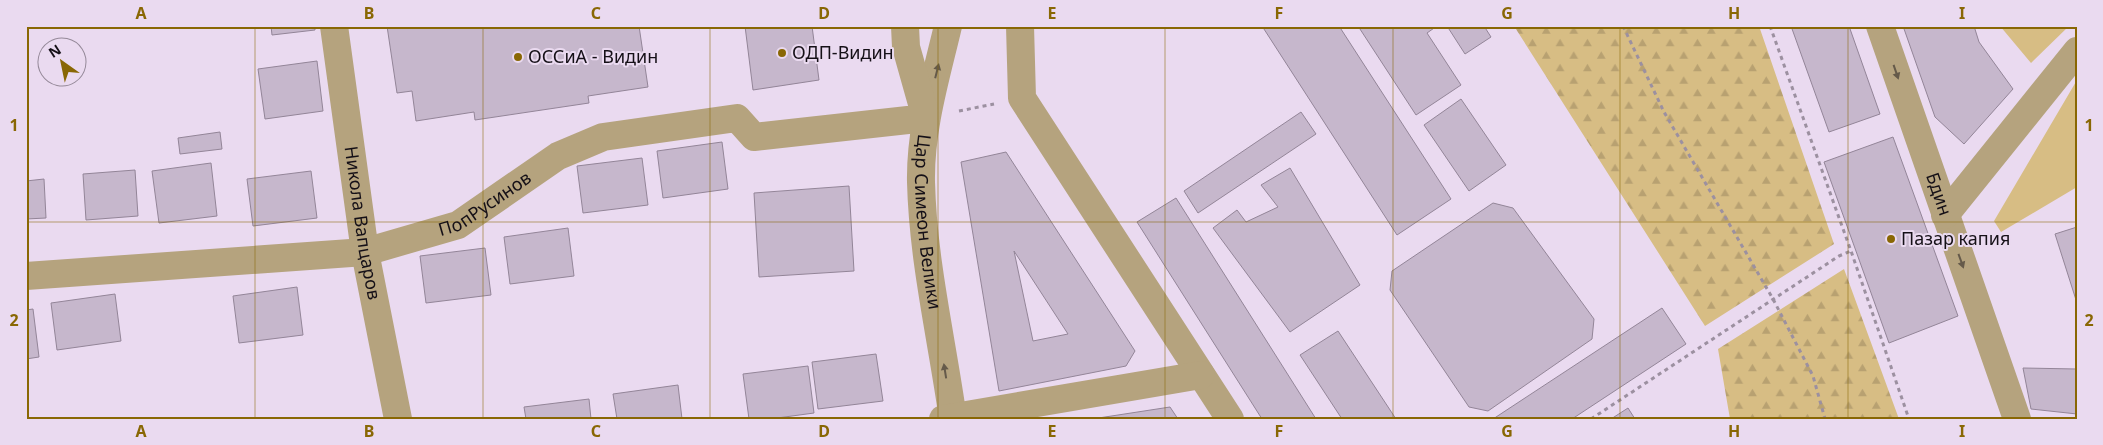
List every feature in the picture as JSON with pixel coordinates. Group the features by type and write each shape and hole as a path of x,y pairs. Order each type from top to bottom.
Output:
{"street":[{"name":"Никола Вапцаров","path":"334,26 365,252 398,419"},
{"path":"905,26 906,47 926,118"},
{"name":"Цар Симеон Велики","path":"948,26 926,118 921,181 926,249 950,418"},
{"path":"1020,26 1022,98 1230,419"},
{"name":"Бдин","path":"1880,26 2017,419"},
{"path":"1945,215 2077,51"},
{"name":"ПопРусинов","path":"26,276 365,252 458,225 558,156 602,138 737,118 754,137 926,118"},
{"path":"950,418 1201,375"}],"path":[{"path":"1623,26 1664,112 1773,299 1813,376 1825,419"},
{"path":"1770,26 1909,419"},
{"path":"926,118 1022,98"},
{"path":"1591,419 1839,256 1851,251"}],"green space":[{"path":"1514,26 1759,26 1834,244 1705,326"},
{"path":"2000,26 2069,26 2031,63"},
{"path":"2077,80 2077,187 2001,232 1994,221"},
{"path":"1844,269 1899,419 1730,419 1718,349"}],"building":[{"path":"271,26 315,26 315,30 272,35"},
{"name":"ОССиА - Видин","path":"387,26 639,26 648,87 588,96 589,103 475,120 474,112 416,121 412,91 397,93"},
{"name":"ОДП-Видин","path":"745,26 812,26 819,80 753,90"},
{"path":"1262,26 1339,26 1451,199 1397,235"},
{"path":"1358,26 1437,26 1427,33 1461,85 1416,115"},
{"path":"1447,26 1484,26 1491,37 1465,54"},
{"path":"1791,26 1849,26 1880,114 1829,132"},
{"path":"1903,26 1974,26 1979,42 2013,89 1964,144 1935,117"},
{"path":"317,61 323,111 265,119 258,69"},
{"path":"1461,99 1506,165 1469,191 1424,125"},
{"path":"1301,112 1316,134 1198,213 1184,191"},
{"path":"220,132 222,149 180,154 178,138"},
{"name":"Пазар капия","path":"1893,137 1958,316 1889,343 1824,162"},
{"path":"722,142 728,189 663,198 657,151"},
{"path":"1006,152 1135,351 1126,366 999,391 961,162","holes":["1014,251 1068,334 1033,341"]},
{"path":"642,158 648,205 583,213 577,166"},
{"path":"211,163 217,216 159,223 152,171"},
{"path":"1290,168 1360,285 1290,332 1213,228 1237,210 1246,222 1278,207 1261,185"},
{"path":"135,170 138,216 86,220 83,174"},
{"path":"311,171 317,218 253,226 247,179"},
{"path":"44,179 46,218 26,219 26,181"},
{"path":"849,186 854,271 759,277 754,193"},
{"path":"1176,198 1316,419 1262,419 1137,222"},
{"path":"1493,203 1513,208 1594,319 1592,339 1488,411 1469,407 1390,290 1392,271"},
{"path":"2077,227 2077,303 2055,234"},
{"path":"568,228 574,276 510,284 504,237"},
{"path":"485,248 491,295 426,303 420,256"},
{"path":"297,287 303,335 239,343 233,296"},
{"path":"115,294 121,341 57,350 51,303"},
{"path":"1662,308 1686,344 1572,419 1493,419"},
{"path":"33,309 39,357 26,359 26,310"},
{"path":"1338,331 1396,419 1342,419 1300,355"},
{"path":"876,354 883,401 818,409 812,362"},
{"path":"808,366 814,413 770,419 749,419 743,374"},
{"path":"2023,368 2077,369 2077,414 2031,409"},
{"path":"678,385 682,419 617,419 613,394"},
{"path":"589,399 591,419 526,419 524,407"},
{"path":"1170,407 1178,419 1092,419"},
{"path":"1628,408 1635,419 1611,419"}],"place":[{"name":"ОДП-Видин","path":"782,53"},
{"name":"ОССиА - Видин","path":"518,57"},
{"name":"Пазар капия","path":"1891,239"}]}
